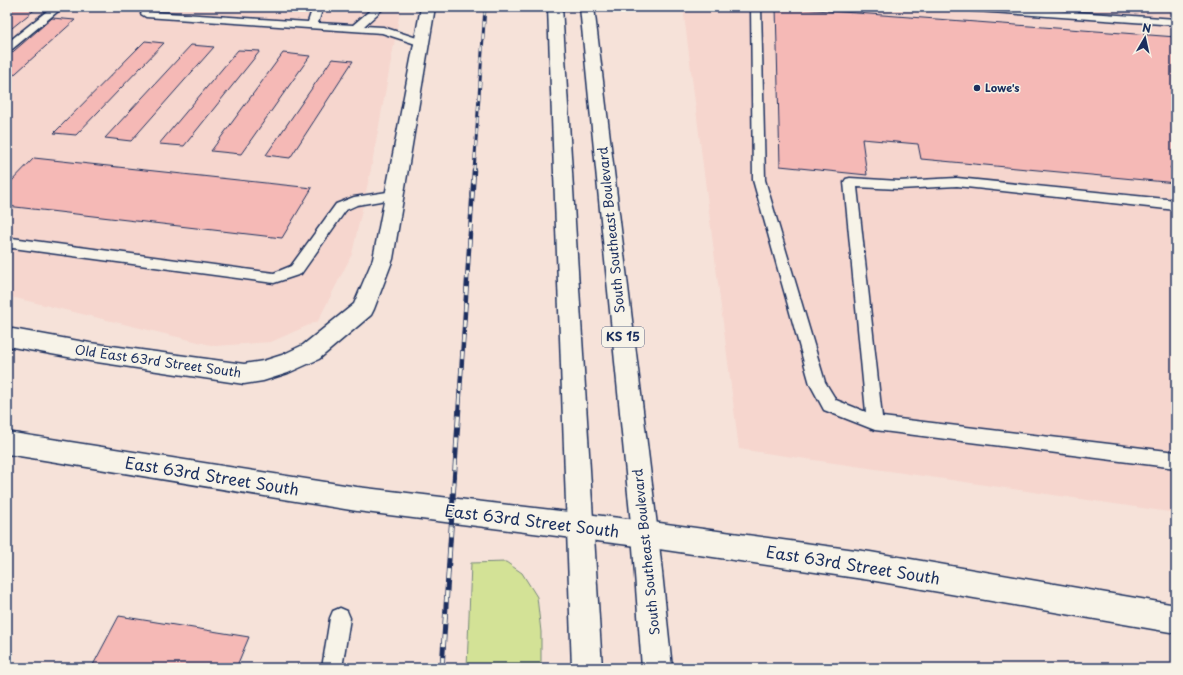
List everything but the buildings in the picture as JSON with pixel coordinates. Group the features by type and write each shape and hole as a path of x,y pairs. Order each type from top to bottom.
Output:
{"main road":[{"path":"555,7 587,668"},
{"name":"South Southeast Boulevard","path":"587,7 645,534 657,668"},
{"path":"394,195 428,8"},
{"name":"Old East 63rd Street South","path":"7,337 90,352 244,374 263,371 288,363 311,352 363,309 382,259 394,195"},
{"name":"East 63rd Street South","path":"7,443 357,499 645,534 870,566 1176,619"}],"lane":[{"path":"7,48 58,7"},
{"path":"150,7 146,14 244,17 312,25 382,30 422,43"},
{"path":"312,25 318,7"},
{"path":"356,28 380,7"},
{"path":"756,7 759,180 818,384 830,405 875,423 1176,460"},
{"path":"962,7 1176,22"},
{"path":"875,423 850,182 899,185 957,182 1176,205"},
{"path":"7,244 12,243 274,278 296,270 341,208 354,201 394,195"},
{"path":"332,668 340,618"}],"shaded area":[{"path":"7,7 401,7 370,174 352,254 318,321 271,342 215,346 7,296"},
{"path":"683,7 1176,7 1176,513 739,449"}],"green space":[{"path":"506,562 522,573 537,597 541,632 541,668 467,668 471,563"}],"railway":[{"path":"474,171 485,7"},
{"path":"460,391 474,170"},
{"path":"442,668 460,390"}],"place":[{"name":"Lowe's","path":"977,88"}]}
